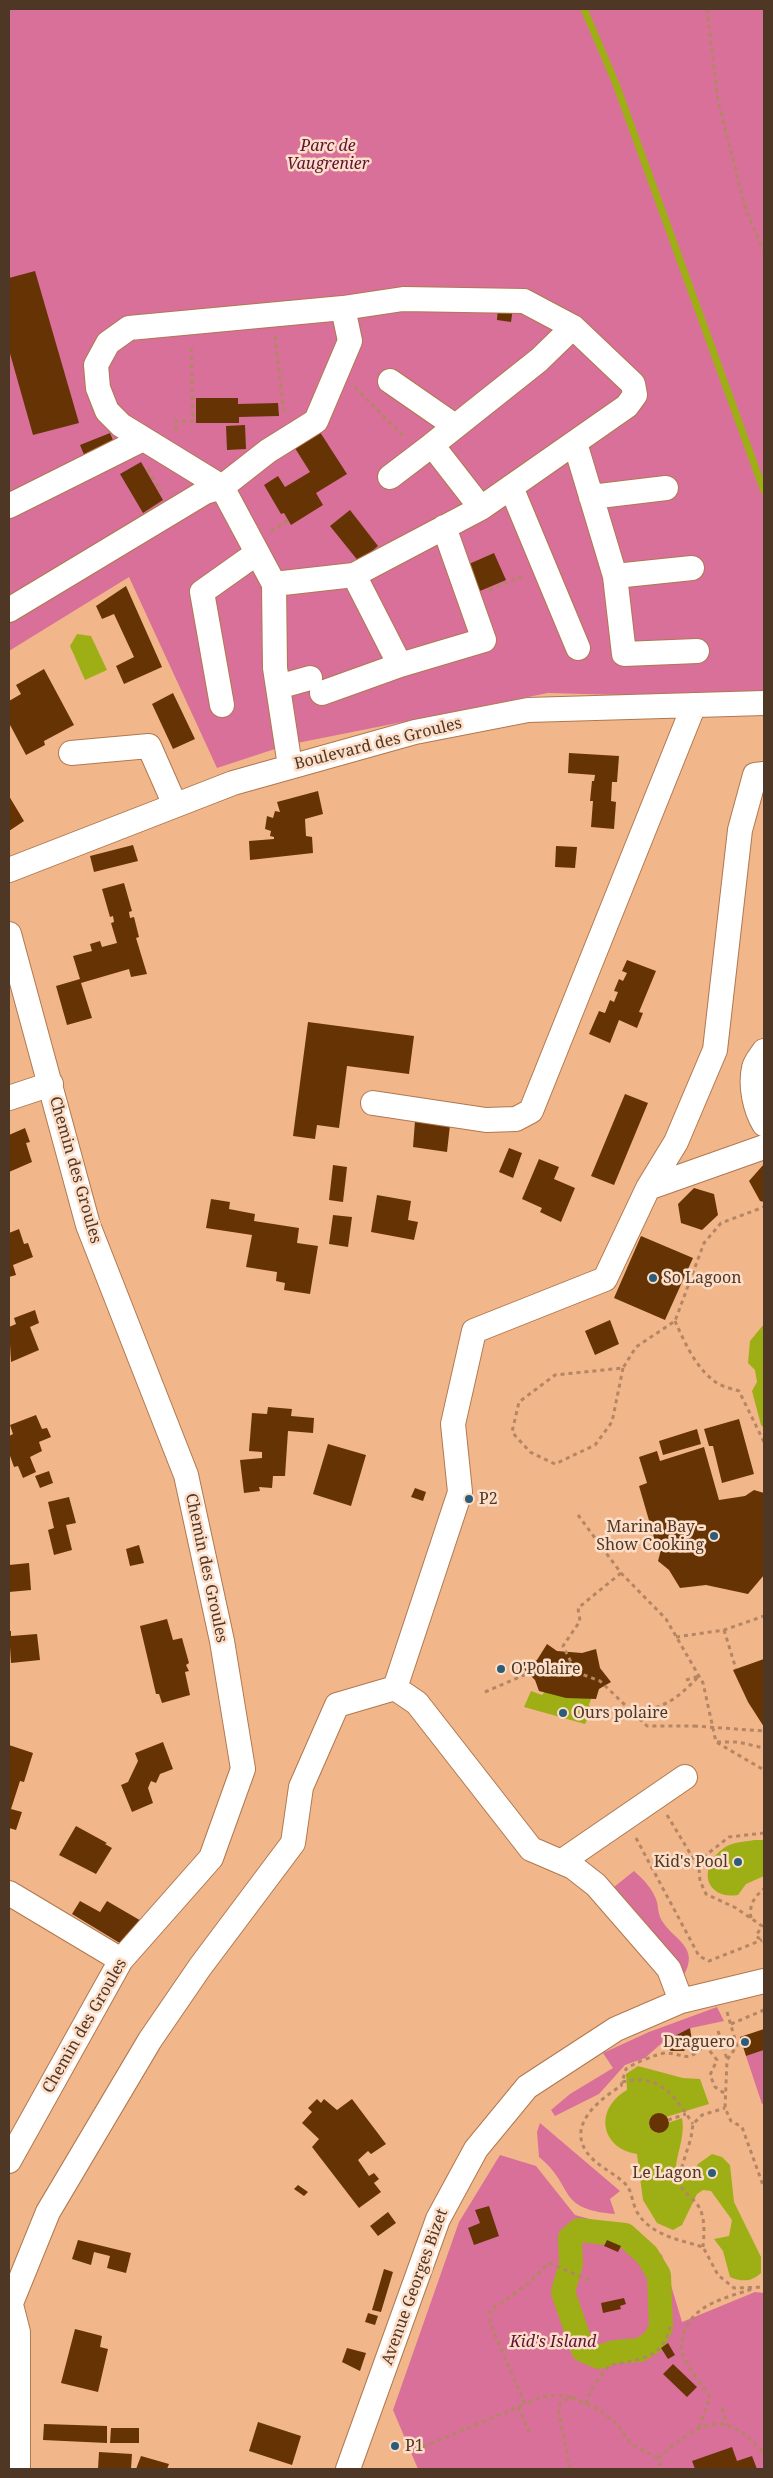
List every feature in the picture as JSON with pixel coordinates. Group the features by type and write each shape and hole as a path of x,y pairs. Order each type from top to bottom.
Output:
{"street":[{"path":"274,584 354,575 481,508 627,406 635,395 633,384 573,327 524,302 402,299 343,308 129,328 108,342 96,365 98,388 107,411 138,441 178,460 222,487 274,584 275,668 290,766"},
{"path":"9,610 205,492 222,487 268,451 316,420 350,341 343,308"},
{"path":"390,477 539,360 573,327"},
{"path":"390,381 455,426"},
{"path":"322,406 346,393"},
{"path":"9,506 138,441"},
{"path":"575,443 615,576 624,654 697,651"},
{"path":"426,450 481,508"},
{"path":"511,487 578,648"},
{"path":"591,497 666,488"},
{"path":"278,687 316,686 400,666 484,640 444,528"},
{"path":"222,705 202,592 257,552"},
{"path":"615,576 692,568"},
{"path":"354,575 400,666"},
{"name":"Boulevard des Groules","path":"9,870 233,783 415,732 528,710 764,703"},
{"path":"373,1103 486,1120 516,1119 531,1111 694,705"},
{"path":"71,753 150,746 175,805"},
{"path":"395,1688 460,1492 453,1424 474,1331 605,1279 648,1188 676,1142 715,1050 740,830 755,775 764,774"},
{"name":"Chemin des Groules","path":"9,934 88,1225 186,1475 222,1640 243,1769 211,1858 121,1960 9,2161"},
{"path":"764,1051 754,1067 753,1091 760,1118 764,1124"},
{"path":"9,1098 51,1084"},
{"path":"648,1188 764,1147"},
{"path":"395,1688 417,1703 531,1849 573,1867 596,1885 669,1969 681,2001"},
{"path":"18,2469 18,2332 10,2300 48,2212 150,2040 200,1967 293,1843 301,1787 337,1705 395,1688"},
{"path":"561,1862 685,1777"},
{"path":"9,1893 121,1960"},
{"name":"Avenue Georges Bizet","path":"348,2469 438,2219 476,2150 528,2087 616,2029 681,2001 764,1981"}],"path":[{"path":"708,9 718,101 746,210 764,252"},
{"path":"178,460 176,421 193,421 191,346"},
{"path":"276,347 283,400"},
{"path":"346,393 356,386 426,450"},
{"path":"138,441 173,512"},
{"path":"506,583 517,578"},
{"path":"623,1368 555,1375 519,1402 512,1432 530,1452 554,1464 595,1445 612,1422 623,1368 636,1347 675,1321 704,1243 721,1223 764,1207"},
{"path":"675,1321 688,1349 717,1384 739,1391 764,1442"},
{"path":"578,1516 621,1572 666,1619 703,1683 716,1742 764,1770"},
{"path":"576,1672 563,1646 580,1620 578,1608 621,1572"},
{"path":"676,1637 724,1630 764,1616"},
{"path":"724,1630 736,1669"},
{"path":"485,1692 538,1669 576,1672 600,1681 647,1726 694,1726 764,1730"},
{"path":"686,1680 699,1676"},
{"path":"631,1712 656,1709 668,1704 699,1676"},
{"path":"716,1742 738,1742 764,1748"},
{"path":"654,1798 699,1868 700,1881 706,1894 736,1908 763,1927 756,1936 763,1941"},
{"path":"622,1820 634,1835 654,1869 698,1956 709,1960 763,1941"},
{"path":"699,1868 712,1850 729,1837 764,1833"},
{"path":"751,1918 749,1909 753,1900 764,1889"},
{"path":"727,2060 737,2046 731,2024 764,2010"},
{"path":"718,2031 727,2060 724,2093 725,2108 731,2121 742,2127 764,2188"},
{"path":"703,2248 657,2232 637,2213 627,2186 596,2162 583,2143 580,2129 588,2112 603,2098 621,2086 623,2074 630,2066 666,2053 683,2058 694,2056 705,2045 717,2060 710,2075 715,2087 724,2093"},
{"path":"622,2082 638,2080 658,2083 670,2092 686,2114 692,2124 691,2138 678,2179 683,2191 699,2206 704,2226 703,2248 718,2275 734,2288 764,2287"},
{"path":"692,2124 702,2115 725,2108"},
{"path":"668,2120 686,2114"},
{"path":"524,2404 490,2324 490,2311 526,2286 548,2263 581,2275 589,2280"},
{"path":"658,2458 699,2427 710,2397 683,2356 681,2342 687,2323 695,2314 715,2301 757,2287"},
{"path":"586,2404 593,2386 610,2364 648,2358 669,2338 671,2322"},
{"path":"423,2447 541,2396 556,2394 571,2397 600,2410 617,2424 631,2444 658,2458 662,2469"},
{"path":"570,2469 559,2413 560,2404 571,2397"},
{"path":"518,2407 531,2436"},
{"path":"722,2408 728,2425"},
{"path":"699,2427 728,2425 751,2439 764,2454"}],"green space":[{"name":"Parc de Vaugrenier","path":"9,9 764,9 764,699 548,693 287,745 217,768 129,577 9,651"},
{"path":"634,1871 651,1889 657,1902 660,1917 665,1925 687,1949 689,1956 688,1965 684,1975 660,1940 614,1887"},
{"path":"717,2007 724,2021 691,2028 663,2042 645,2058 625,2065 599,2094 555,2116 551,2110 570,2094 613,2068 603,2053 649,2032"},
{"path":"764,2050 764,2103 762,2104 746,2056"},
{"path":"540,2123 620,2191 610,2199 615,2214 583,2207 574,2202 568,2195 558,2178 539,2157 537,2132"},
{"name":"Kid's Island","path":"500,2155 536,2166 575,2215 633,2231 662,2255 682,2322 755,2292 764,2293 764,2469 418,2469 393,2410 459,2222"}],"shaded area":[{"path":"77,634 91,636 107,670 85,680 70,646"},
{"path":"764,1324 764,1428 761,1425 752,1391 757,1382 755,1370 748,1363 750,1341"},
{"path":"547,1689 592,1696 589,1705 592,1709 585,1724 524,1707 531,1691 542,1695"},
{"name":"Kid's Pool","path":"764,1840 764,1876 746,1884 738,1895 727,1895 718,1892 712,1887 708,1873 710,1864 715,1856 731,1844"},
{"name":"Le Lagon","path":"638,2066 683,2078 700,2079 709,2104 666,2117 656,2114 650,2118 649,2126 654,2132 659,2133 666,2130 668,2123 682,2118 683,2126 676,2165 676,2180 691,2175 698,2164 712,2154 722,2157 730,2165 734,2202 761,2257 761,2273 754,2278 738,2280 730,2277 723,2251 714,2239 729,2236 732,2220 711,2191 703,2190 697,2194 682,2225 673,2230 657,2223 643,2200 637,2154 615,2144 609,2136 606,2127 609,2107 616,2098 627,2090 626,2074"}],"building":[{"path":"35,271 79,423 33,435 9,350 9,278"},
{"path":"498,306 513,308 511,322 497,320"},
{"path":"196,398 238,398 238,404 278,403 279,416 239,417 239,423 196,423"},
{"path":"245,425 246,449 227,450 226,426"},
{"path":"318,429 347,474 316,493 323,505 291,525 284,513 281,514 264,485 278,476 285,487 310,472 293,445"},
{"path":"110,433 115,445 85,457 80,445"},
{"path":"141,462 163,500 143,513 120,474"},
{"path":"350,510 378,546 359,562 330,526"},
{"path":"494,553 506,580 480,591 469,564"},
{"path":"126,586 162,667 124,684 116,666 134,657 114,614 102,619 96,606"},
{"path":"44,669 74,725 44,741 45,745 26,755 9,723 9,701 21,694 16,685"},
{"path":"173,693 195,739 173,749 152,704"},
{"path":"569,753 619,756 617,782 612,782 611,801 616,802 614,829 591,827 593,801 590,801 592,781 594,781 595,775 568,773"},
{"path":"318,791 323,814 305,819 306,836 312,837 313,853 250,860 249,841 274,839 274,837 270,836 271,831 265,829 267,816 273,818 275,811 280,812 277,802"},
{"path":"9,796 24,821 9,831"},
{"path":"133,845 138,861 94,872 90,856"},
{"path":"556,846 577,847 575,868 555,867"},
{"path":"124,883 132,911 129,912 130,918 134,917 139,937 136,938 147,974 131,977 129,969 81,983 92,1018 67,1025 56,986 80,979 73,956 92,951 90,944 100,941 102,947 117,943 111,923 114,922 113,916 110,917 102,889"},
{"path":"627,960 656,971 639,1012 643,1013 637,1028 619,1020 610,1043 589,1034 599,1011 605,1013 610,1000 614,1002 618,992 614,991 619,979 623,981 627,973 622,971"},
{"path":"308,1022 414,1036 409,1074 347,1066 339,1128 317,1125 315,1139 293,1136"},
{"path":"625,1094 648,1103 614,1185 591,1176"},
{"path":"415,1121 450,1125 447,1152 413,1147"},
{"path":"25,1128 30,1142 26,1143 32,1162 9,1172 9,1135"},
{"path":"509,1148 522,1153 513,1178 499,1172"},
{"path":"539,1159 559,1167 554,1179 575,1188 561,1222 540,1212 542,1208 522,1199"},
{"path":"764,1164 764,1202 760,1201 749,1181"},
{"path":"333,1165 347,1167 343,1202 329,1200"},
{"path":"694,1188 714,1194 718,1215 702,1230 681,1223 678,1204"},
{"path":"377,1195 411,1201 408,1220 418,1222 414,1240 371,1232"},
{"path":"211,1199 230,1202 229,1209 255,1214 254,1221 299,1228 297,1243 318,1246 310,1294 284,1290 285,1283 276,1281 277,1272 246,1267 252,1235 206,1228"},
{"path":"333,1215 352,1217 348,1247 329,1244"},
{"path":"19,1229 24,1244 28,1243 33,1257 13,1265 16,1275 9,1277 9,1233"},
{"name":"So Lagoon","path":"641,1236 693,1258 665,1320 614,1298"},
{"path":"35,1310 39,1323 30,1327 39,1350 11,1362 9,1327 16,1324 14,1318"},
{"path":"610,1320 619,1344 595,1355 585,1331"},
{"path":"268,1407 292,1409 291,1416 314,1418 313,1433 288,1431 285,1476 273,1476 272,1488 259,1487 260,1491 244,1493 240,1460 262,1458 262,1452 249,1451 252,1413 267,1414"},
{"path":"36,1415 42,1429 47,1428 51,1437 39,1442 42,1451 30,1457 36,1472 23,1478 18,1466 14,1467 9,1453 9,1436 13,1434 10,1425"},
{"path":"739,1419 754,1474 722,1483 713,1446 709,1446 704,1429"},
{"path":"697,1429 701,1444 663,1455 659,1441"},
{"path":"328,1444 366,1455 351,1506 313,1494"},
{"name":"Marina Bay - Show Cooking","path":"704,1447 719,1500 745,1496 754,1490 764,1493 764,1575 748,1594 706,1585 680,1588 669,1570 658,1561 662,1546 657,1548 639,1486 647,1483 639,1457 657,1451 660,1461"},
{"path":"49,1471 53,1483 40,1488 35,1476"},
{"path":"415,1488 426,1492 423,1501 411,1497"},
{"path":"69,1497 76,1523 66,1525 72,1550 54,1555 48,1530 54,1528 48,1502"},
{"path":"139,1545 144,1563 130,1566 126,1549"},
{"path":"29,1563 31,1590 9,1592 9,1565"},
{"path":"167,1619 173,1640 182,1638 189,1663 186,1665 189,1671 185,1672 190,1695 162,1703 159,1694 156,1694 140,1626"},
{"path":"9,1631 11,1631 11,1636 37,1634 40,1660 11,1663"},
{"path":"547,1644 557,1651 582,1653 596,1649 600,1668 611,1682 599,1689 596,1699 566,1698 539,1691 535,1680 523,1668 537,1660"},
{"path":"764,1659 764,1727 748,1702 733,1670"},
{"path":"163,1742 173,1769 160,1774 156,1783 151,1781 148,1788 153,1803 132,1812 121,1785 128,1782 138,1761 135,1753"},
{"path":"9,1745 33,1753 24,1782 20,1781 11,1809 22,1812 16,1830 9,1828"},
{"path":"76,1826 107,1843 105,1844 112,1848 96,1874 59,1855"},
{"path":"80,1901 100,1912 107,1901 143,1922 123,1945 72,1914"},
{"path":"690,2028 692,2041 684,2051 671,2051 663,2042"},
{"path":"764,2029 764,2050 746,2056 740,2037"},
{"path":"317,2099 321,2103 324,2099 337,2110 352,2099 386,2144 371,2154 368,2151 358,2160 369,2176 374,2173 379,2179 374,2183 381,2192 359,2208 312,2147 319,2139 302,2123 312,2112 308,2108"},
{"path":"659,2113 666,2116 669,2123 666,2130 659,2133 652,2130 649,2123 652,2116"},
{"path":"298,2185 308,2192 304,2196 294,2189"},
{"path":"489,2206 499,2236 474,2245 468,2228 480,2223 475,2210"},
{"path":"388,2212 396,2223 378,2236 370,2226"},
{"path":"78,2240 131,2253 126,2273 107,2268 110,2256 94,2252 91,2265 72,2259"},
{"path":"607,2240 621,2246 618,2252 604,2246"},
{"path":"384,2269 393,2272 381,2312 372,2310"},
{"path":"624,2298 626,2304 620,2306 621,2309 603,2313 601,2303"},
{"path":"368,2313 378,2316 375,2325 365,2322"},
{"path":"75,2329 102,2336 100,2347 108,2349 98,2392 61,2383"},
{"path":"668,2343 675,2355 668,2359 661,2348"},
{"path":"347,2348 366,2353 360,2371 342,2362"},
{"path":"673,2364 697,2387 687,2397 663,2374"},
{"path":"258,2422 301,2436 292,2465 249,2451"},
{"path":"44,2424 107,2426 107,2443 43,2440"},
{"path":"111,2428 139,2428 139,2443 110,2443"},
{"path":"732,2447 737,2461 752,2456 757,2469 695,2469 692,2461"},
{"path":"99,2452 132,2454 131,2469 98,2469"},
{"path":"141,2456 169,2464 167,2469 136,2469"}],"waterway":[{"path":"584,9 616,84 764,491"},
{"path":"579,2230 625,2235 647,2255 659,2275 661,2327 654,2341 640,2350 615,2352 599,2357 583,2350 563,2292 571,2264 570,2238 579,2230"}],"place":[{"name":"So Lagoon","path":"653,1278"},
{"name":"P2","path":"469,1499"},
{"name":"Marina Bay - Show Cooking","path":"714,1536"},
{"name":"O'Polaire","path":"501,1669"},
{"name":"Ours polaire","path":"563,1713"},
{"name":"Kid's Pool","path":"738,1862"},
{"name":"Draguero","path":"745,2042"},
{"name":"Le Lagon","path":"712,2173"},
{"name":"P1","path":"395,2446"}]}
